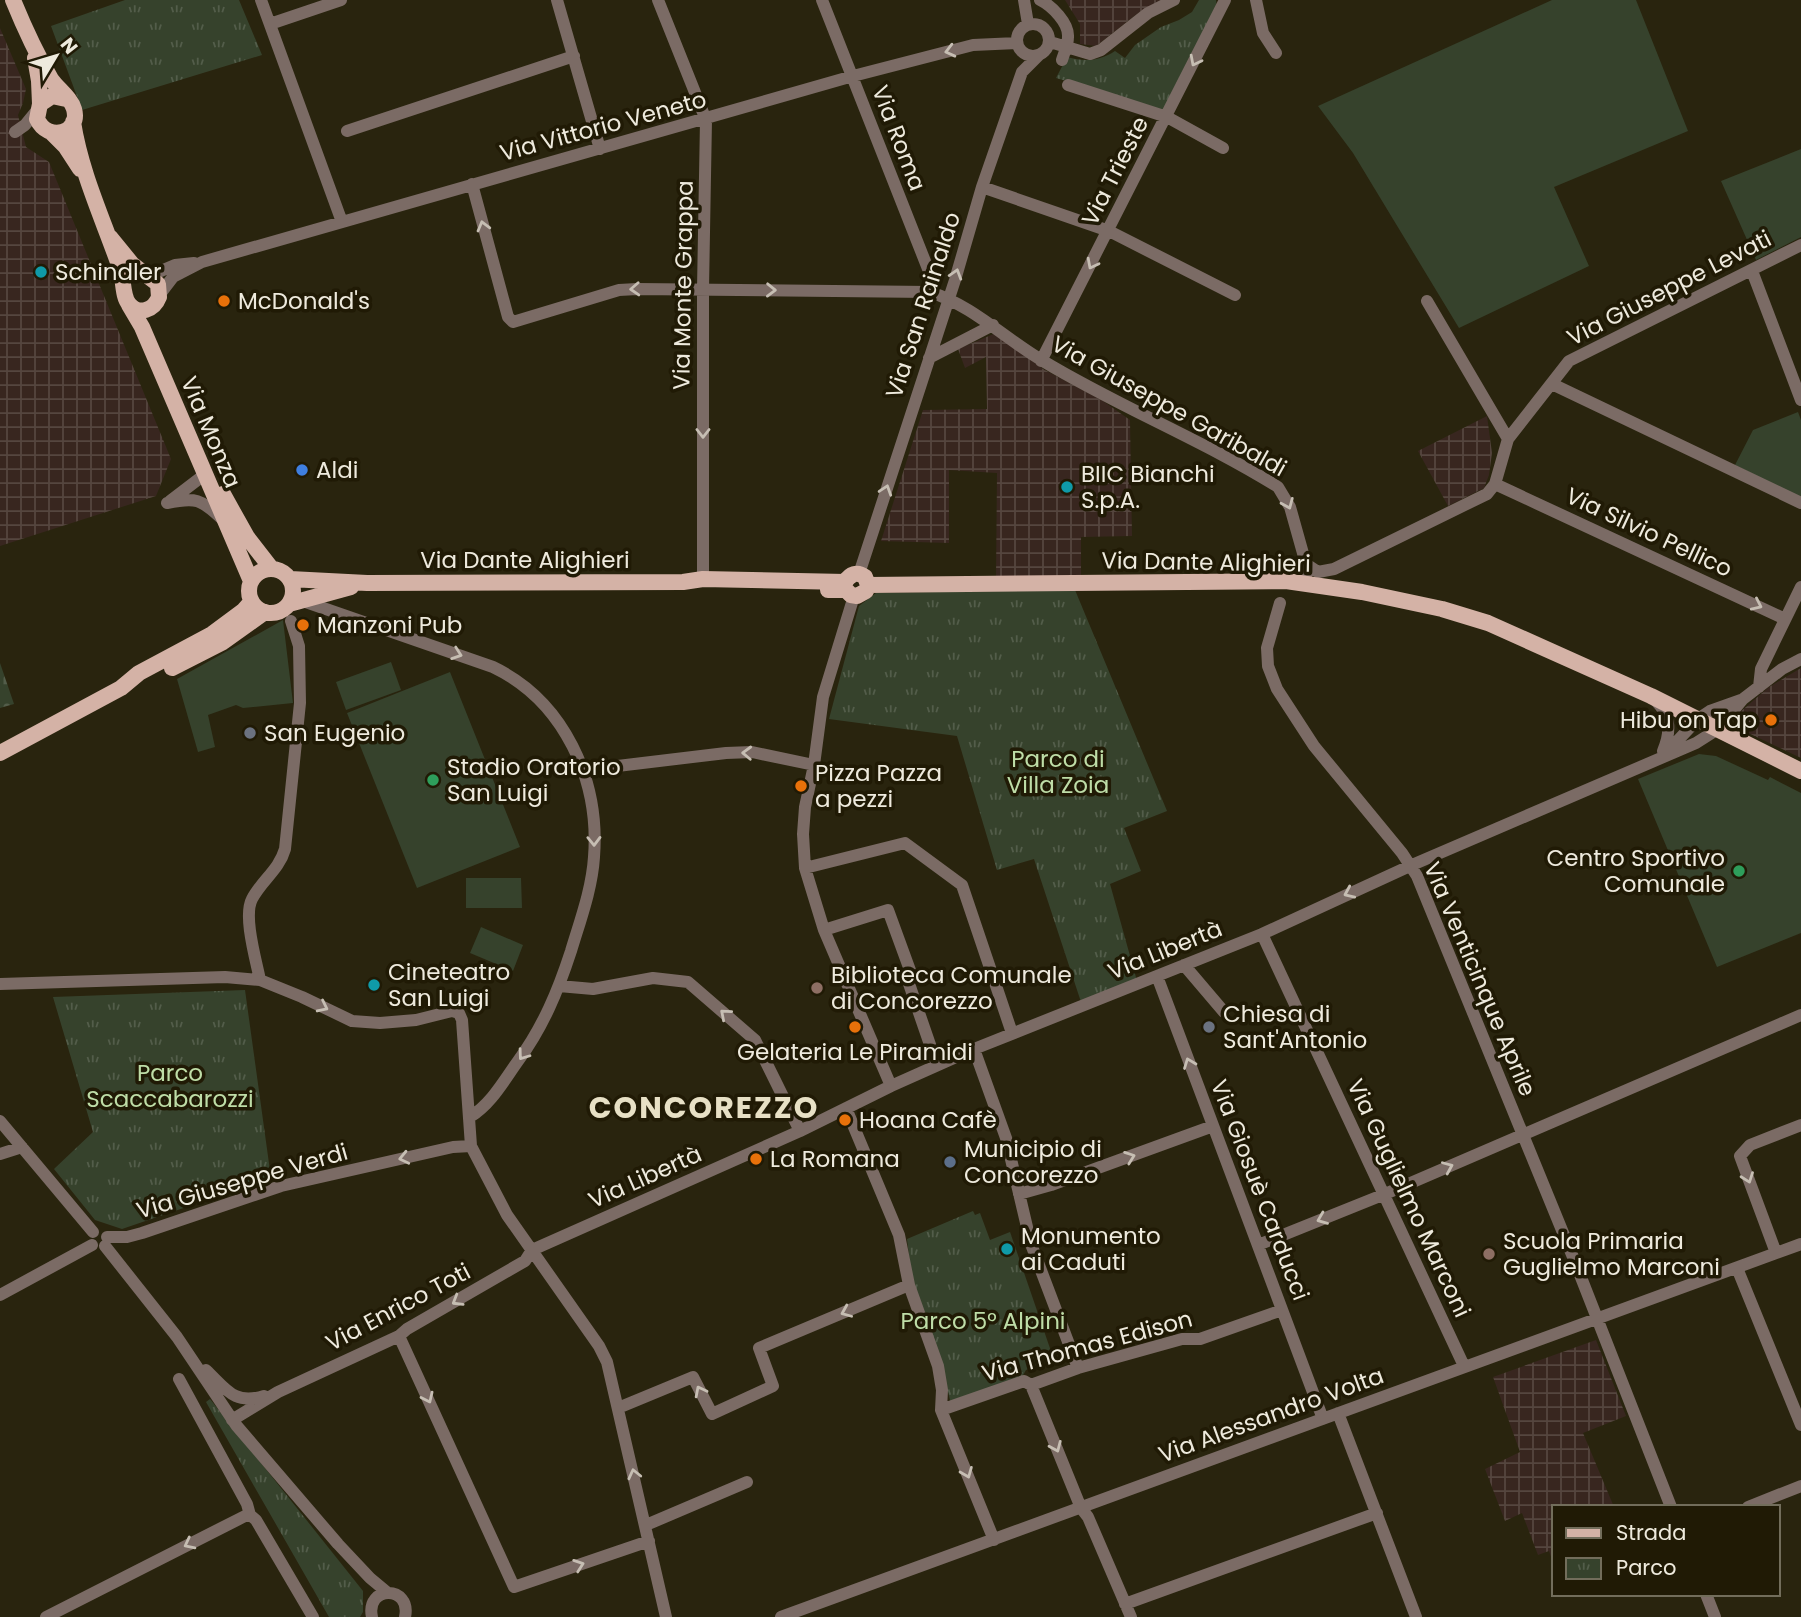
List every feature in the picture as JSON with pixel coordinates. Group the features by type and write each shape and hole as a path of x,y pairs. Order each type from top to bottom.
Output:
{"main road":[{"path":"13,0 32,46 56,86 74,109 73,122 65,131 49,132 38,122 39,81 32,46"},
{"path":"39,106 52,96 66,99"},
{"name":"Via Monza","path":"73,122 85,177"},
{"name":"Via Monza","path":"49,132 65,146 85,177 110,237 126,295 251,581"},
{"name":"Via Monza","path":"110,237 125,257 158,284 152,323 154,333 214,477 247,537 271,568"},
{"path":"147,276 133,278 126,295 131,307 141,310 157,300"},
{"path":"0,753 121,688 139,673 212,634 243,611 258,607 278,612 294,602 290,579 280,570 271,568 259,572 251,581 248,589 258,607"},
{"name":"Via Dante Alighieri","path":"290,579 367,583 683,582 703,579 854,586"},
{"name":"Via Dante Alighieri","path":"683,582 703,589 1237,581 1304,583 1442,609 1488,623 1651,696 1801,771"},
{"name":"Via Dante Alighieri","path":"294,602 367,583"}],"street":[{"path":"261,0 342,222"},
{"path":"270,24 341,0"},
{"path":"557,0 600,149"},
{"name":"Via Monte Grappa","path":"659,0 706,120 703,579"},
{"name":"Via Roma","path":"822,0 932,279 930,292"},
{"path":"1024,0 1028,24"},
{"path":"1043,0 1067,28 1069,38 1062,61"},
{"path":"1049,42 1090,54 1101,50 1148,13 1174,0"},
{"name":"Via Trieste","path":"1041,360 1225,0"},
{"path":"1256,0 1264,33 1276,54"},
{"path":"1028,24 1040,24 1044,27 1050,37 1049,42 1046,50 1034,56 1023,53 1017,43 1020,29 1028,24"},
{"name":"Via Vittorio Veneto","path":"147,276 179,264 202,262 853,76 973,45 1017,43"},
{"name":"Via San Rainaldo","path":"891,1086 824,930 805,868 805,807 823,697 854,586 982,187 1022,72 1039,55"},
{"path":"347,131 574,56"},
{"path":"1068,85 1167,117 1223,148"},
{"path":"39,106 25,125 15,132 49,132"},
{"path":"472,184 508,317 513,322 619,290 930,292"},
{"path":"982,187 1109,231 1235,295"},
{"name":"Via Giuseppe Levati","path":"1508,439 1569,361 1801,245"},
{"name":"Via Vittorio Veneto","path":"157,300 173,277 202,262"},
{"path":"1752,271 1801,400"},
{"name":"Via Giuseppe Garibaldi","path":"930,292 948,299 993,325 1041,360 1278,487 1290,507 1307,564 1304,583"},
{"path":"1307,564 1313,570 1322,572 1346,564 1472,502 1486,494 1495,484 1508,439 1427,302"},
{"path":"929,358 993,325"},
{"path":"1552,384 1801,503"},
{"path":"204,475 167,503 185,499 199,500 225,523"},
{"name":"Via Silvio Pellico","path":"1495,484 1786,619"},
{"path":"1759,687 1761,668 1801,587"},
{"path":"294,602 480,662 510,675 538,698 565,730 584,771 592,810 594,859 582,918 559,986 532,1042 484,1109 470,1117"},
{"name":"Via Venticinque Aprile","path":"1280,603 1268,648 1269,666 1277,689 1329,765 1412,865 1670,1505"},
{"path":"260,980 248,915 251,900 281,863 285,849 300,703 299,646 291,621"},
{"path":"1718,729 1743,699 1782,669 1801,659"},
{"path":"1651,696 1665,710 1669,722 1668,741 1661,758"},
{"path":"1698,719 1710,711 1743,699"},
{"name":"Via Libertà","path":"1661,758 1698,719"},
{"name":"Via Libertà","path":"532,1250 800,1131 937,1065 1262,934 1412,865 1696,743 1718,729"},
{"path":"584,771 752,752 814,765"},
{"path":"805,868 905,844 962,885 1012,1033"},
{"path":"824,930 888,910 911,973 905,975 937,1065"},
{"name":"Via Guglielmo Marconi","path":"1262,934 1464,1366"},
{"path":"1184,965 1224,1012"},
{"name":"Via Giosuè Carducci","path":"1157,976 1323,1419"},
{"path":"0,984 225,977 260,980 352,1021 380,1023 416,1020 452,1011 459,1013 462,1020 471,1146 507,1215 599,1346 607,1362 666,1617"},
{"path":"559,986 593,989 653,978 688,982 755,1040 800,1131"},
{"path":"1258,1245 1385,1194 1801,1015"},
{"path":"974,1049 1006,1138 1031,1244 1078,1368"},
{"path":"846,1108 899,1236 909,1285 938,1366 942,1410 994,1540"},
{"path":"0,1121 187,1351 232,1420 362,1569 388,1592"},
{"path":"1776,1253 1740,1157 1750,1145 1801,1125"},
{"path":"1019,1194 1213,1126"},
{"name":"Via Giuseppe Verdi","path":"99,1240 142,1233 281,1186 453,1147 471,1146"},
{"path":"0,1154 22,1147"},
{"path":"0,1295 99,1240"},
{"name":"Via Alessandro Volta","path":"780,1617 1801,1244"},
{"name":"Via Enrico Toti","path":"232,1420 278,1392 399,1336 525,1261 532,1250"},
{"path":"1737,1268 1801,1425"},
{"path":"618,1408 693,1377 712,1414 773,1386 759,1348 909,1285"},
{"name":"Via Thomas Edison","path":"942,1410 1024,1381 1031,1385 1078,1368 1182,1339 1200,1339 1282,1310"},
{"path":"399,1336 514,1587 649,1541"},
{"name":"Via Enrico Toti","path":"187,1351 240,1399 251,1400 278,1392"},
{"path":"179,1379 247,1504 250,1515 256,1520 313,1617"},
{"path":"1031,1385 1081,1508 1088,1517 1131,1617"},
{"path":"1338,1413 1416,1617"},
{"path":"646,1525 747,1482"},
{"path":"1753,1505 1801,1486"},
{"path":"1125,1604 1377,1513"},
{"path":"46,1617 250,1515"},
{"path":"362,1569 373,1601"},
{"path":"372,1617 373,1601 388,1592 404,1601 410,1616"},
{"path":"1707,1596 1715,1617"}],"shaded area":[{"path":"1065,0 1161,0 1138,13 1096,46 1080,44 1080,24"},
{"path":"0,28 26,89 18,115 26,147 49,162 171,459 156,496 0,546"},
{"path":"996,333 1043,369 1103,401 1130,420 1132,536 1081,537 1081,579 996,579 997,473 949,470 949,543 881,541 923,410 987,409 986,357 965,368 958,349"},
{"path":"1487,416 1492,453 1484,488 1448,506 1418,451"},
{"path":"1801,668 1801,758 1742,730 1739,713 1769,687"},
{"path":"1596,1340 1626,1416 1583,1433 1613,1505 1552,1505 1552,1559 1549,1551 1538,1555 1522,1513 1505,1521 1485,1469 1520,1452 1493,1377"}],"green space":[{"path":"125,0 239,0 262,55 82,110 51,26"},
{"path":"1199,0 1216,0 1217,8 1163,110 1056,78 1067,57 1092,60 1115,51 1125,58 1135,45 1161,27 1192,12"},
{"path":"1552,0 1636,0 1688,131 1554,187 1589,266 1459,328 1353,153 1318,106"},
{"path":"1801,149 1801,237 1756,260 1721,181"},
{"path":"1798,412 1801,420 1801,498 1735,465 1753,430"},
{"name":"Parco di Villa Zoia","path":"1075,590 1167,811 1124,828 1141,871 1110,884 1137,981 1081,1002 1034,859 997,870 957,736 829,719 859,606 876,593"},
{"path":"283,620 293,703 243,708 236,705 208,715 215,747 198,752 177,679"},
{"path":"391,662 401,690 346,710 336,682"},
{"path":"0,663 14,704 0,708"},
{"name":"Stadio Oratorio San Luigi","path":"450,672 520,847 417,888 347,713"},
{"name":"Centro Sportivo Comunale","path":"1699,754 1716,756 1768,780 1770,777 1801,793 1801,933 1717,967 1638,779"},
{"path":"466,878 521,878 522,908 466,908"},
{"path":"481,927 523,945 513,971 470,953"},
{"name":"Parco Scaccabarozzi","path":"245,990 271,1178 122,1229 95,1220 54,1169 93,1132 53,997"},
{"name":"Parco 5° Alpini","path":"973,1211 975,1215 980,1213 990,1240 1010,1232 1054,1360 1026,1370 1022,1377 951,1404 941,1364 912,1281 907,1239"},
{"path":"210,1399 363,1591 363,1612 360,1617 329,1617 206,1402"}],"place":[{"name":"Schindler","path":"41,272"},
{"name":"McDonald's","path":"224,301"},
{"name":"Aldi","path":"302,470"},
{"name":"BIIC Bianchi S.p.A.","path":"1067,487"},
{"name":"Manzoni Pub","path":"303,625"},
{"name":"Hibu on Tap","path":"1771,720"},
{"name":"San Eugenio","path":"250,733"},
{"name":"Stadio Oratorio San Luigi","path":"433,780"},
{"name":"Pizza Pazza a pezzi","path":"801,786"},
{"name":"Centro Sportivo Comunale","path":"1739,871"},
{"name":"Cineteatro San Luigi","path":"374,985"},
{"name":"Biblioteca Comunale di Concorezzo","path":"817,988"},
{"name":"Gelateria Le Piramidi","path":"855,1027"},
{"name":"Chiesa di Sant'Antonio","path":"1209,1027"},
{"name":"Hoana Cafè","path":"845,1120"},
{"name":"La Romana","path":"756,1159"},
{"name":"Municipio di Concorezzo","path":"950,1162"},
{"name":"Monumento ai Caduti","path":"1007,1249"},
{"name":"Scuola Primaria Guglielmo Marconi","path":"1489,1254"}],"district":[{"name":"CONCOREZZO","path":"704,1107"}]}
